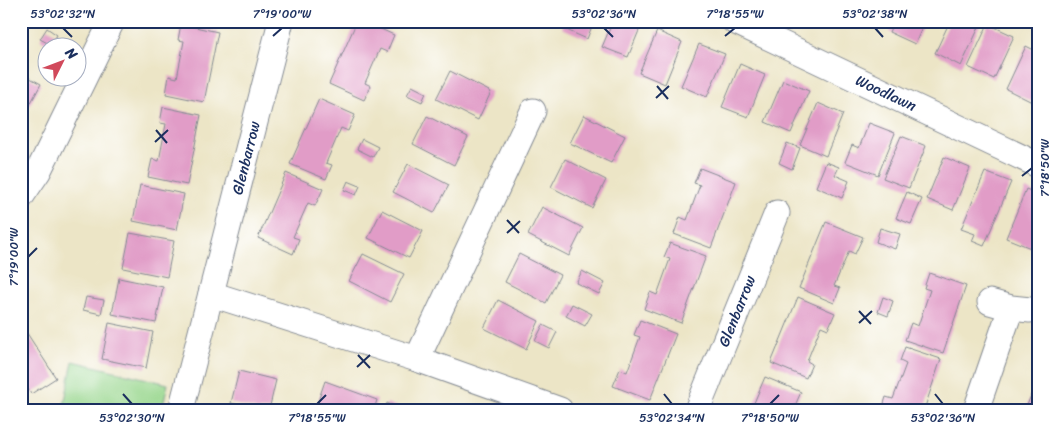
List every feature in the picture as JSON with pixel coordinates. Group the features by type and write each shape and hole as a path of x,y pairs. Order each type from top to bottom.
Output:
{"street":[{"path":"21,196 30,167 112,21"},
{"name":"Glenbarrow","path":"181,410 280,21"},
{"name":"Woodlawn","path":"734,21 1038,165"},
{"path":"417,359 534,111"},
{"name":"Glenbarrow","path":"697,410 779,213"},
{"path":"211,294 417,359 560,410"},
{"path":"976,410 1010,306"}],"green space":[{"path":"73,361 168,384 162,410 63,410"}],"building":[{"path":"357,21 363,21 394,35 387,52 380,49 365,83 371,86 364,100 329,84"},
{"path":"564,21 594,21 587,39 562,28"},
{"path":"613,21 643,21 628,57 602,47"},
{"path":"894,21 925,21 915,44 889,32"},
{"path":"950,21 981,23 961,66 935,53"},
{"path":"181,24 218,32 204,102 166,94 169,76 177,78 184,41 178,40"},
{"path":"988,24 1014,36 994,79 968,67"},
{"path":"47,28 57,35 55,38 41,38"},
{"path":"657,31 682,42 665,84 639,73"},
{"path":"699,44 725,54 707,97 681,86"},
{"path":"1026,46 1038,52 1038,89 1032,102 1006,89"},
{"path":"740,64 765,75 748,117 722,107"},
{"path":"450,71 491,92 478,120 436,99"},
{"path":"21,73 38,82 39,88 28,108 21,105"},
{"path":"783,80 809,91 791,133 765,122"},
{"path":"412,86 426,93 422,102 407,95"},
{"path":"319,99 355,115 348,131 341,128 326,163 332,165 326,179 290,164"},
{"path":"818,103 843,114 826,156 800,145"},
{"path":"163,107 201,115 187,185 148,177 152,159 159,161 166,124 160,123"},
{"path":"584,115 625,136 611,163 570,143"},
{"path":"427,116 468,137 454,165 413,144"},
{"path":"869,123 895,133 878,175 845,162 852,145 859,148"},
{"path":"901,136 926,146 909,188 883,178"},
{"path":"362,139 378,147 373,157 357,149"},
{"path":"787,143 800,148 792,169 779,163"},
{"path":"944,157 970,168 953,210 927,199"},
{"path":"565,159 606,180 592,208 551,187"},
{"path":"826,162 839,167 835,175 849,181 842,198 816,187"},
{"path":"408,164 449,185 434,213 393,192"},
{"path":"700,168 736,182 711,248 674,234 680,217 687,220 700,185 694,183"},
{"path":"985,172 1011,182 984,246 972,241 975,234 961,229"},
{"path":"286,173 323,189 315,206 308,203 293,237 299,239 293,254 258,238"},
{"path":"348,181 360,186 356,195 344,190"},
{"path":"140,185 184,194 177,230 133,221"},
{"path":"1026,189 1038,194 1038,251 1006,238"},
{"path":"907,192 922,199 911,224 896,218"},
{"path":"542,207 583,228 569,256 528,235"},
{"path":"382,210 423,231 409,258 368,238"},
{"path":"826,222 863,237 855,254 849,251 834,286 840,288 834,303 799,288"},
{"path":"880,228 900,234 895,249 876,242"},
{"path":"130,233 174,241 167,277 123,268"},
{"path":"670,243 706,256 681,323 644,309 650,292 657,295 670,259 664,257"},
{"path":"363,254 404,274 390,302 349,281"},
{"path":"519,254 560,275 546,303 505,282"},
{"path":"582,271 605,283 599,294 576,283"},
{"path":"929,273 966,286 943,353 905,340 911,323 918,326 930,290 924,288"},
{"path":"119,278 163,287 156,323 112,314"},
{"path":"86,297 104,300 101,314 83,310"},
{"path":"798,297 835,313 828,329 821,326 807,361 812,364 806,378 771,363"},
{"path":"883,297 893,301 888,316 878,312"},
{"path":"498,300 539,321 526,349 484,328"},
{"path":"572,304 592,314 585,326 566,316"},
{"path":"640,320 676,334 650,400 613,386 620,369 627,372 640,337 634,335"},
{"path":"109,323 153,332 146,368 102,359"},
{"path":"21,324 56,378 31,394 21,378"},
{"path":"543,325 557,332 549,348 535,341"},
{"path":"905,347 941,359 924,410 882,410 886,397 893,399 906,364 900,361"},
{"path":"239,371 276,380 269,410 258,410 231,403"},
{"path":"765,377 801,392 794,408 787,406 786,410 751,410"},
{"path":"1038,377 1038,410 1031,410 1026,408"},
{"path":"325,381 377,400 374,410 315,410"},
{"path":"387,403 405,410 384,410"}]}
